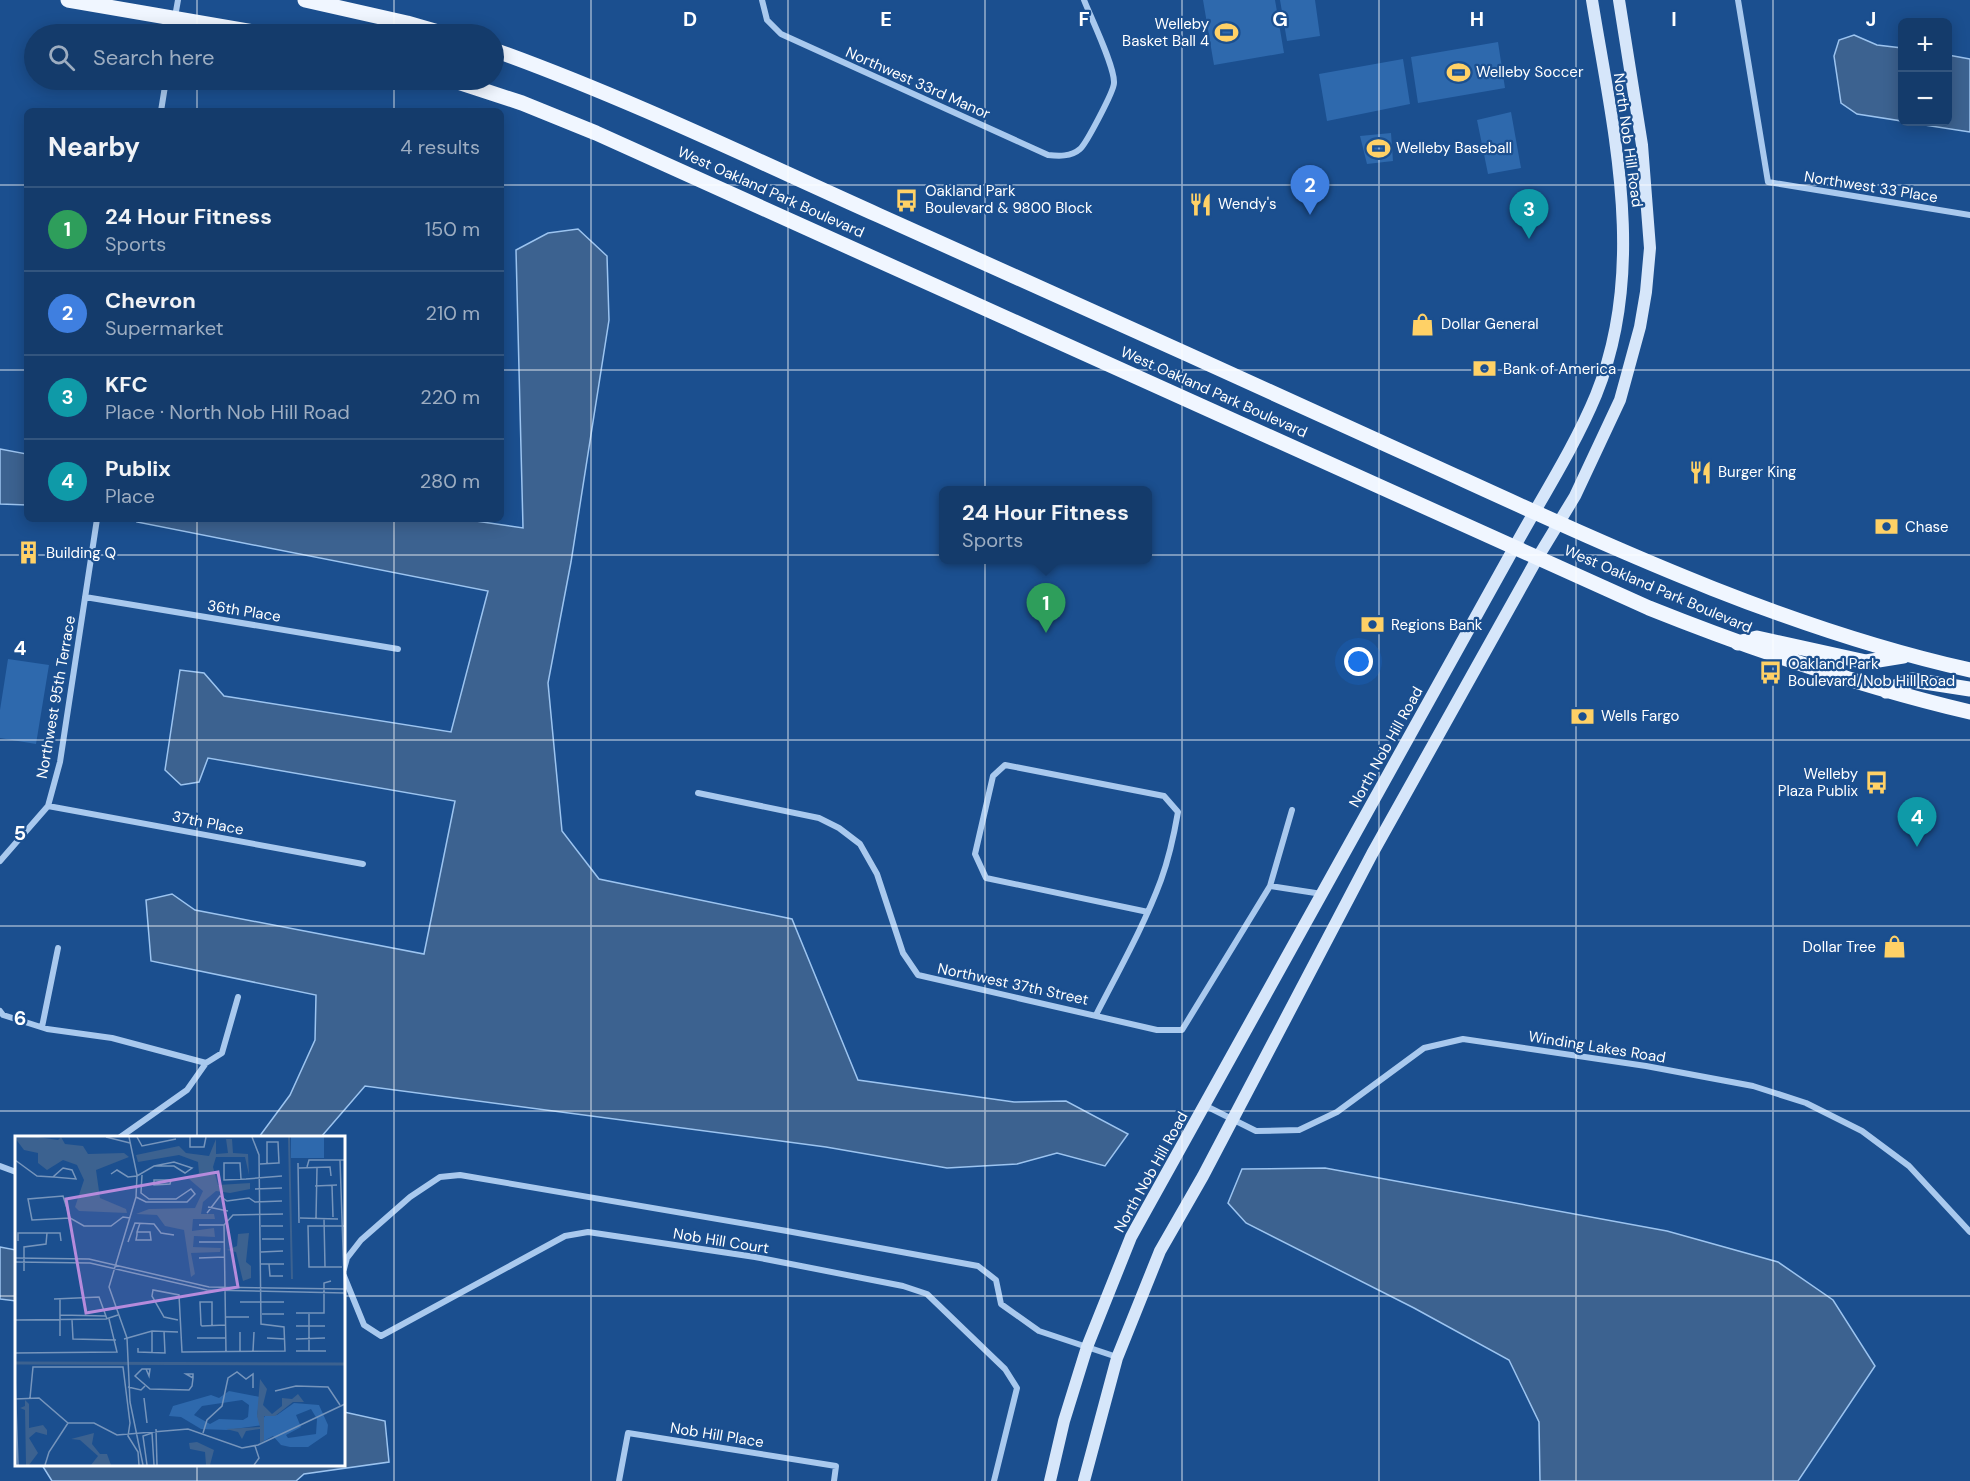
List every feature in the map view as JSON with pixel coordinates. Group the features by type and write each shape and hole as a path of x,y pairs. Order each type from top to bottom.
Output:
{"main road":[{"path":"68,0 208,24"},
{"path":"305,0 411,24"},
{"name":"North Nob Hill Road","path":"1050,1481 1064,1421 1087,1347 1131,1237 1534,512 1596,394 1616,322 1622,284 1624,246 1621,181 1592,0"},
{"name":"North Nob Hill Road","path":"1084,1481 1117,1358 1160,1251 1232,1120 1366,864 1576,493 1620,400 1640,327 1650,248 1642,145 1619,0"},
{"name":"West Oakland Park Boulevard","path":"504,54 562,74 702,135 1534,512 1739,600 1865,643 1970,670"},
{"name":"West Oakland Park Boulevard","path":"482,90 522,103 596,133 1649,608 1820,672 1886,692 1970,712"},
{"path":"1738,643 1757,638 1866,662 1907,655"},
{"path":"1886,692 1912,680 1970,689"}],"street":[{"path":"173,24 178,0"},
{"name":"Northwest 33rd Manor","path":"762,0 767,20 781,34 1048,155 1063,156 1080,149 1111,96 1114,84 1111,68 1084,0"},
{"name":"Northwest 33 Place","path":"1738,0 1768,182 1970,215"},
{"path":"161,108 164,90"},
{"name":"Northwest 95th Terrace","path":"0,861 48,806 60,762 97,522"},
{"name":"36th Place","path":"85,597 398,649"},
{"path":"1096,1015 1148,912 1162,879 1178,812 1164,796 1005,765 993,776 975,854 986,878 1148,912"},
{"name":"Northwest 37th Street","path":"698,793 819,818 839,828 861,844 877,874 903,953 918,975 1157,1030 1182,1030 1270,886"},
{"name":"37th Place","path":"48,806 363,864"},
{"path":"1292,810 1270,886 1322,894"},
{"path":"42,1027 58,948"},
{"path":"120,1136 187,1090 206,1063 222,1053 238,997"},
{"path":"0,1011 3,1015 42,1027 112,1038 206,1063"},
{"name":"Winding Lakes Road","path":"1204,1105 1256,1131 1299,1130 1336,1112 1424,1048 1463,1039 1646,1066 1753,1086 1806,1102 1862,1131 1909,1166 1970,1231"},
{"path":"0,1166 15,1172"},
{"name":"Nob Hill Court","path":"345,1265 347,1258 361,1240 410,1197 440,1177 460,1175 978,1266 996,1280 1001,1304 1039,1331 1117,1358"},
{"name":"Nob Hill Court","path":"345,1278 364,1325 381,1336 565,1236 588,1232 755,1257 903,1286 927,1293 1005,1369 1017,1388 994,1481"},
{"name":"Nob Hill Place","path":"619,1481 628,1433 836,1466 834,1481"}],"shaded area":[{"path":"1203,0 1275,0 1284,53 1214,65"},
{"path":"1280,0 1315,0 1320,36 1287,41"},
{"path":"1854,35 1877,45 1898,48 1898,120 1857,114 1841,103 1834,56 1839,40"},
{"name":"Welleby Soccer","path":"1498,42 1505,88 1418,103 1411,57"},
{"path":"1952,56 1970,59 1970,132 1931,126 1952,126"},
{"path":"1403,59 1410,104 1327,121 1319,74"},
{"name":"Welleby Soccer","path":"1511,112 1521,168 1488,174 1477,120"},
{"name":"Welleby Baseball","path":"1391,133 1393,161 1367,164 1360,136"},
{"path":"578,229 607,256 609,320 571,562 548,683 562,831 599,879 792,919 858,1080 1014,1102 1066,1101 1128,1134 1105,1166 1057,1153 1017,1164 947,1168 826,1147 365,1086 322,1136 260,1136 290,1095 315,1040 316,995 151,961 146,900 172,894 195,910 424,954 455,801 208,758 199,782 181,785 165,770 180,670 204,673 224,696 451,732 488,591 137,522 482,522 523,528 516,250 548,233"},
{"path":"0,449 24,453 24,505 0,504"},
{"path":"8,659 49,665 36,744 0,738 0,710"},
{"path":"1325,1168 1667,1231 1778,1262 1833,1300 1875,1366 1798,1481 1540,1481 1539,1422 1509,1360 1414,1308 1246,1223 1228,1203 1242,1169"},
{"path":"0,1247 15,1250 15,1301 0,1299"},
{"path":"345,1412 385,1421 389,1462 304,1474 296,1481 52,1481 43,1466 345,1466"}],"place":[{"name":"Welleby Basket Ball 4","path":"1227,33"},
{"name":"Welleby Soccer","path":"1458,72"},
{"name":"Welleby Baseball","path":"1378,148"},
{"name":"Oakland Park Boulevard & 9800 Block","path":"907,200"},
{"name":"Wendy's","path":"1200,204"},
{"name":"Chevron","path":"1310,215"},
{"name":"KFC","path":"1529,239"},
{"name":"Dollar General","path":"1423,324"},
{"name":"Bank of America","path":"1485,369"},
{"name":"Burger King","path":"1700,472"},
{"name":"Chase","path":"1887,527"},
{"name":"Building Q","path":"28,553"},
{"name":"Regions Bank","path":"1373,625"},
{"name":"24 Hour Fitness","path":"1046,633"},
{"name":"Oakland Park Boulevard/Nob Hill Road","path":"1770,673"},
{"name":"Wells Fargo","path":"1583,716"},
{"name":"Welleby Plaza Publix","path":"1876,783"},
{"name":"Publix","path":"1917,847"},
{"name":"Dollar Tree","path":"1894,947"}]}
